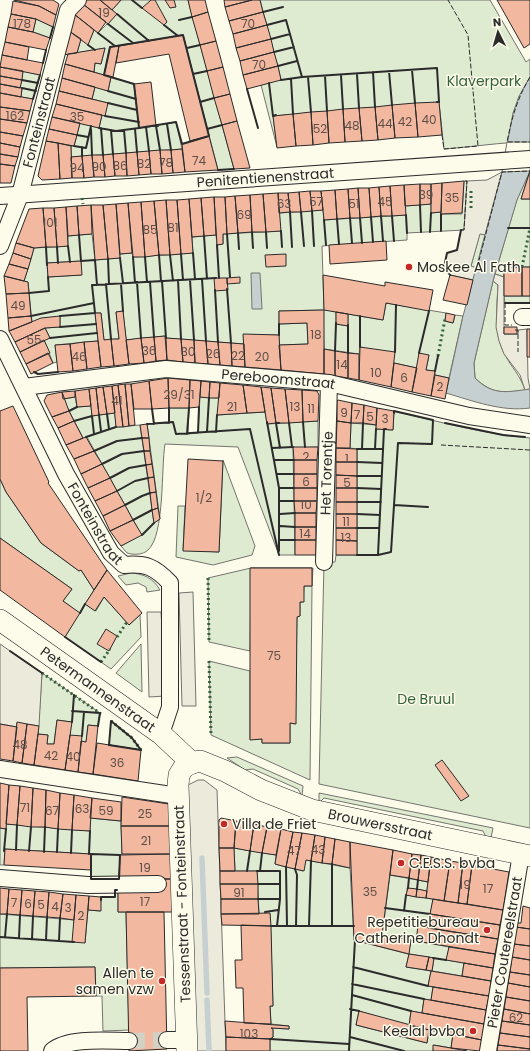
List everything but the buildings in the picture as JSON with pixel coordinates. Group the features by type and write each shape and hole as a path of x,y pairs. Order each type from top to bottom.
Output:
{"street":[{"name":"Fonteinstraat","path":"0,246 20,195 68,10 78,0"},
{"name":"Penitentienenstraat","path":"0,196 530,159"},
{"name":"Fonteinstraat","path":"0,339 66,474 111,553 124,565 139,564 158,570 170,583 170,707 161,734"},
{"name":"Pereboomstraat","path":"24,387 166,369 329,384 469,416 530,425"},
{"name":"Het Torentje","path":"324,562 329,384"},
{"name":"Petermannenstraat","path":"0,620 161,734 192,763"},
{"name":"Brouwersstraat","path":"192,763 200,761 211,765 261,790 312,810 526,855"},
{"name":"Tessenstraat - Fonteinstraat","path":"181,1043 170,885 179,775 184,767 192,763"},
{"path":"0,769 178,796"},
{"name":"Pieter Coutereelstraat","path":"488,1051 526,855"},
{"path":"0,878 88,885 170,885"},
{"path":"52,1051 70,1043 129,1041"}],"green space":[{"path":"121,0 188,0 234,169 218,170 183,35 110,47 104,75 94,72 95,63 101,64 105,48 77,53 81,39 88,44 94,30 98,33 117,14 112,10"},
{"name":"Klaverpark","path":"260,0 490,0 526,62 530,59 530,142 444,149 439,102 273,116 277,147 261,85 281,79"},
{"path":"36,19 53,27 50,38 33,32"},
{"path":"23,71 40,75 33,99 21,97 22,89 20,88"},
{"path":"111,77 134,84 139,128 176,122 182,149 71,157 71,146 74,146 80,123 99,128 102,115 108,103 92,99 95,87 108,91"},
{"path":"530,171 521,199 530,199 530,267 504,268 504,277 495,274 517,199"},
{"path":"464,181 467,181 464,230 407,233 407,240 322,246 324,309 336,312 336,324 348,326 348,314 383,320 386,303 446,313 445,321 453,323 455,315 463,316 449,378 435,375 435,371 426,370 429,355 417,368 394,363 360,347 359,354 324,349 323,310 279,311 279,324 307,323 308,344 279,345 279,335 244,335 244,344 166,338 165,336 126,340 123,311 116,312 119,339 104,340 101,313 95,313 98,341 55,345 57,362 53,363 44,340 50,338 45,328 60,327 60,317 32,322 28,282 24,281 34,248 68,246 68,236 92,234 95,260 120,258 120,254 132,253 133,257 193,253 192,237 216,235 217,245 223,244 223,234 280,231 279,213 323,210 324,220 405,215 405,206 431,204 431,213 441,212 441,214 462,214","holes":["81,261 81,275 48,277 47,263"]},
{"path":"480,233 485,235 477,268 471,266"},
{"path":"493,281 498,285 497,329 501,347 521,380 525,390 504,392 492,390 475,378 474,363"},
{"path":"504,296 530,296 530,303 505,303"},
{"path":"75,397 77,407 91,406 92,416 115,413 116,427 140,425 154,523 159,520 153,542 148,550 141,554 127,553 121,546 141,534 87,437 83,438 63,399"},
{"path":"200,397 219,398 218,415 265,412 267,424 318,421 318,447 293,448 295,555 279,555 238,447 165,444 160,517 147,424 169,423 169,408 189,408 188,434 198,433"},
{"name":"De Bruul","path":"394,411 479,431 530,438 530,828 319,784 324,562 335,562 336,555 357,555 357,449 350,448 351,423 376,425 376,429 393,430"},
{"path":"223,460 255,546 252,555 213,565 176,557 178,506 185,506 183,550 219,552"},
{"path":"0,479 6,492 41,543 79,571 81,570 94,590 85,604 96,611 104,597 129,625 140,615 141,637 111,669 65,637 79,613 63,601 72,589 0,538"},
{"path":"251,568 250,651 209,642 208,578"},
{"path":"131,573 148,577 160,590 147,592 146,587 138,583 126,585 118,576"},
{"path":"304,586 312,586 310,780 211,735 209,661 250,671 250,739 262,739 262,743 290,743 290,723 295,724 297,617 300,616 300,602 303,602"},
{"path":"141,644 142,692 116,673"},
{"path":"42,673 100,713 98,726 88,725 86,742 70,735 71,722 57,720 54,744 47,744 48,735 38,734"},
{"path":"111,721 132,738 141,750 109,745"},
{"path":"237,757 303,786 302,796 298,789 253,769 245,770 227,758"},
{"path":"319,793 493,828 491,838 486,837 483,831 324,798 319,803"},
{"path":"90,818 121,821 122,854 120,855 119,879 91,879 91,854 5,849 4,865 0,865 0,828 6,829 6,824 90,831"},
{"path":"234,848 276,855 275,864 303,871 306,860 350,868 354,940 408,954 411,940 382,935 390,875 428,882 427,891 407,888 407,895 433,899 428,928 416,941 449,947 447,960 464,963 462,976 432,971 434,958 409,954 406,967 431,971 428,986 433,987 431,1000 424,999 422,1013 411,1011 409,1026 359,1011 356,1025 427,1043 429,1030 453,1034 451,1048 434,1045 433,1051 270,1051 270,1039 273,1037 273,1030 271,1028 289,1029 289,1026 271,1024 270,1006 273,1006 270,914 259,914 257,871 235,871"},
{"path":"115,890 118,890 118,912 126,912 129,1030 103,1031 102,996 96,996 95,967 0,968 0,914 74,920 85,943 88,910 100,911 101,897 115,897"}],"shaded area":[{"path":"530,77 530,171 517,200 494,277 474,363 475,378 488,388 507,392 530,389 530,408 519,409 488,405 446,393 463,316 502,172 513,113 519,96"},
{"path":"502,172 485,235 480,234 471,266 477,268 473,280 450,275 444,267 447,253 457,250 461,230 464,230 467,181 487,180"},
{"path":"251,273 260,273 262,309 252,309"},
{"path":"495,274 504,277 504,334 518,334 518,330 527,329 528,378 530,389 525,390 520,375 504,354 499,341 496,327 498,285 493,281"},
{"path":"193,592 196,706 182,706 179,593"},
{"path":"147,612 161,612 166,696 149,697"},
{"path":"0,644 42,673 39,726 17,723 17,727 0,724"},
{"path":"198,780 204,780 217,790 226,1051 194,1051 188,785"}],"pier":[{"path":"507,142 530,142 530,171 502,172"}],"waterway":[{"path":"202,858 207,993"},
{"path":"207,1000 209,1051"}],"tunnel":[{"path":"129,1041 167,1040"}],"hedge":[{"path":"471,191 471,208"},
{"path":"82,198 83,204"},
{"path":"522,267 530,228"},
{"path":"438,356 445,319"},
{"path":"208,578 209,642"},
{"path":"117,637 127,622"},
{"path":"101,662 110,649"},
{"path":"209,661 211,735"},
{"path":"42,673 101,714"},
{"path":"111,721 132,738 141,750"}],"fence":[{"path":"442,135 444,149 478,146 468,35 448,0"},
{"path":"530,77 516,108 507,142 530,142"},
{"path":"477,268 502,172 530,171"},
{"path":"461,230 464,230 467,181 464,181"},
{"path":"505,303 505,325 512,325"},
{"path":"515,330 518,330 518,352"},
{"path":"398,443 432,444"},
{"path":"441,445 530,450"}],"wall":[{"path":"132,0 142,8"},
{"path":"263,12 283,7"},
{"path":"117,14 149,41"},
{"path":"179,20 192,17"},
{"path":"267,25 286,20 302,77 437,68 439,102 437,102"},
{"path":"108,24 133,43"},
{"path":"164,25 178,36"},
{"path":"50,38 53,27"},
{"path":"98,33 115,46"},
{"path":"271,39 290,34"},
{"path":"183,35 209,136 182,144 176,122 139,128 134,84 104,75 110,47 183,35"},
{"path":"88,45 95,50"},
{"path":"187,48 200,45"},
{"path":"274,52 294,47"},
{"path":"43,63 46,50"},
{"path":"278,66 297,61"},
{"path":"412,70 415,103"},
{"path":"193,74 207,71"},
{"path":"389,71 392,105"},
{"path":"373,72 375,107"},
{"path":"357,74 359,108"},
{"path":"33,99 40,75"},
{"path":"341,75 343,109"},
{"path":"325,76 327,111"},
{"path":"281,80 302,77"},
{"path":"308,77 311,112"},
{"path":"291,79 293,114"},
{"path":"22,80 38,83"},
{"path":"269,83 273,116 276,115"},
{"path":"22,88 36,91"},
{"path":"247,89 258,128"},
{"path":"108,91 136,99"},
{"path":"200,102 214,98"},
{"path":"108,103 137,110"},
{"path":"105,116 139,122"},
{"path":"167,124 171,150"},
{"path":"207,129 222,125"},
{"path":"74,146 86,148 91,126"},
{"path":"158,126 156,126 160,150"},
{"path":"146,127 149,151"},
{"path":"99,128 116,131 139,128"},
{"path":"101,128 103,155"},
{"path":"91,129 92,155"},
{"path":"135,129 137,152"},
{"path":"111,130 113,154"},
{"path":"124,130 126,153"},
{"path":"77,135 88,137"},
{"path":"82,147 82,156"},
{"path":"218,170 234,169"},
{"path":"420,205 421,232"},
{"path":"312,211 314,246"},
{"path":"290,212 292,247"},
{"path":"301,212 304,246"},
{"path":"430,232 431,213"},
{"path":"441,214 441,231"},
{"path":"406,215 407,233"},
{"path":"381,216 383,241"},
{"path":"392,216 394,241"},
{"path":"371,217 373,242"},
{"path":"350,218 352,243"},
{"path":"360,218 362,243"},
{"path":"337,219 339,244"},
{"path":"324,220 326,245"},
{"path":"508,228 530,228"},
{"path":"450,275 444,267 447,253 457,250 461,230"},
{"path":"281,231 282,247"},
{"path":"252,232 253,248"},
{"path":"266,232 267,248"},
{"path":"238,233 239,249"},
{"path":"227,234 230,277"},
{"path":"79,235 81,261 95,260 97,285"},
{"path":"204,236 207,279"},
{"path":"217,245 219,278"},
{"path":"68,246 70,262"},
{"path":"46,247 47,265"},
{"path":"57,247 58,263"},
{"path":"193,253 195,279"},
{"path":"181,254 183,280"},
{"path":"159,255 161,281"},
{"path":"170,255 173,281"},
{"path":"133,257 135,283"},
{"path":"145,257 147,282"},
{"path":"120,258 123,283"},
{"path":"108,259 109,284"},
{"path":"29,293 49,291 48,277"},
{"path":"60,316 95,313 92,285 216,278"},
{"path":"202,279 206,341"},
{"path":"178,280 181,339"},
{"path":"190,280 194,340"},
{"path":"162,281 166,338"},
{"path":"137,282 141,338"},
{"path":"150,282 154,337"},
{"path":"106,284 111,339"},
{"path":"121,284 123,311"},
{"path":"227,289 231,343"},
{"path":"215,290 218,342"},
{"path":"31,316 94,303"},
{"path":"505,303 530,303"},
{"path":"395,352 396,305"},
{"path":"419,353 429,311"},
{"path":"360,316 360,347"},
{"path":"335,351 336,323"},
{"path":"60,327 96,324"},
{"path":"279,324 279,335"},
{"path":"348,325 348,353"},
{"path":"50,338 97,333"},
{"path":"435,371 438,356"},
{"path":"34,372 38,374 58,372"},
{"path":"207,432 209,398"},
{"path":"69,411 77,407"},
{"path":"198,433 199,407"},
{"path":"169,408 169,423"},
{"path":"187,434 189,408"},
{"path":"152,409 154,424"},
{"path":"378,555 391,552 398,443 432,444 433,420 394,411 394,413"},
{"path":"107,414 109,429"},
{"path":"99,415 101,431"},
{"path":"216,432 217,415"},
{"path":"74,421 92,416 94,434"},
{"path":"147,424 173,422 176,434 250,429 279,555"},
{"path":"267,422 279,488 279,551"},
{"path":"303,422 305,447"},
{"path":"279,423 276,423 280,448"},
{"path":"289,423 292,447"},
{"path":"362,449 363,423"},
{"path":"445,423 503,435 525,437"},
{"path":"86,437 116,427"},
{"path":"375,449 376,429"},
{"path":"357,555 378,555 384,429 386,429"},
{"path":"94,451 117,441 142,438"},
{"path":"272,448 293,447"},
{"path":"357,449 383,449"},
{"path":"102,464 122,454 144,451"},
{"path":"274,460 294,460"},
{"path":"357,462 382,463"},
{"path":"110,478 129,468 146,465"},
{"path":"277,474 294,474"},
{"path":"357,476 382,476"},
{"path":"117,491 135,481 148,478"},
{"path":"279,488 294,488"},
{"path":"357,488 381,489"},
{"path":"125,505 150,493"},
{"path":"280,501 294,501"},
{"path":"357,502 381,502"},
{"path":"394,505 428,507"},
{"path":"133,520 152,510"},
{"path":"280,514 295,513"},
{"path":"357,514 380,515"},
{"path":"142,535 154,523"},
{"path":"280,526 295,527"},
{"path":"357,528 379,528"},
{"path":"280,540 295,540"},
{"path":"80,613 85,604"},
{"path":"65,637 101,662"},
{"path":"10,651 42,673"},
{"path":"72,722 74,695"},
{"path":"72,711 100,713 98,726"},
{"path":"82,736 84,712"},
{"path":"111,721 132,738 141,750 109,745 111,721"},
{"path":"16,850 17,825"},
{"path":"29,851 31,827"},
{"path":"44,852 45,827"},
{"path":"4,851 6,829"},
{"path":"57,852 58,829"},
{"path":"71,853 72,830"},
{"path":"89,854 90,831"},
{"path":"247,871 250,851"},
{"path":"260,871 262,853"},
{"path":"91,854 120,855 119,879 91,879 91,854"},
{"path":"309,926 311,861"},
{"path":"332,864 332,926"},
{"path":"286,867 287,926"},
{"path":"295,869 297,875 296,926"},
{"path":"257,871 280,871 280,899 277,926"},
{"path":"408,888 409,878"},
{"path":"417,889 418,880"},
{"path":"258,884 280,884"},
{"path":"101,900 101,897 115,897 115,890 117,890"},
{"path":"404,911 406,895"},
{"path":"258,899 280,899"},
{"path":"385,908 430,914"},
{"path":"265,912 278,910"},
{"path":"5,937 7,914"},
{"path":"19,938 20,915"},
{"path":"32,939 33,916"},
{"path":"46,940 47,917"},
{"path":"59,941 60,918"},
{"path":"384,921 418,926"},
{"path":"271,926 354,926"},
{"path":"0,937 74,942"},
{"path":"349,1050 355,940"},
{"path":"433,958 446,960"},
{"path":"353,967 428,986"},
{"path":"352,984 424,999"},
{"path":"352,995 411,1011"},
{"path":"350,1009 359,1011"},
{"path":"350,1037 404,1051"},
{"path":"270,1039 349,1044"}],"place":[{"name":"Moskee Al Fath","path":"409,267"},
{"name":"Villa de Friet","path":"224,824"},
{"name":"C.E.S.S. bvba","path":"401,863"},
{"name":"Repetitiebureau Catherine Dhondt","path":"487,930"},
{"name":"Allen te samen vzw","path":"162,981"},
{"name":"Keelal bvba","path":"473,1031"}]}
